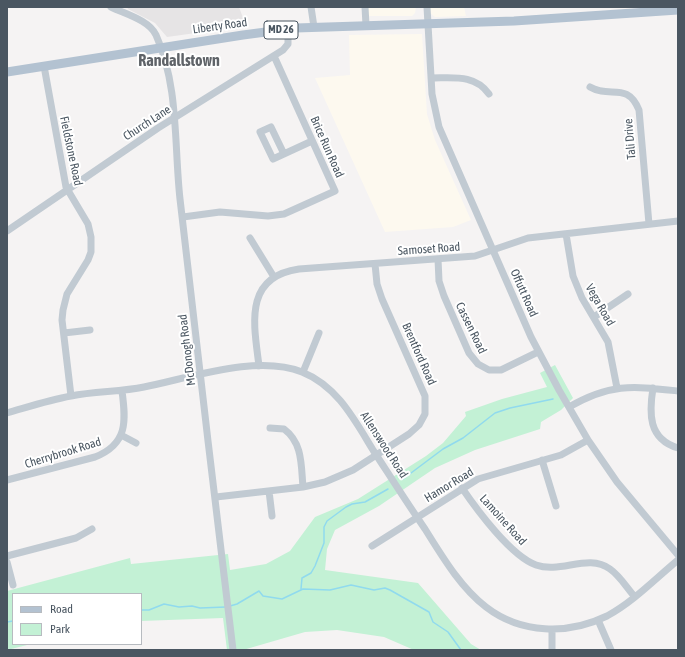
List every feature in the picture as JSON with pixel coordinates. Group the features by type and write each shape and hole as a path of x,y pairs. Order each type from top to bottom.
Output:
{"main road":[{"name":"Liberty Road","path":"7,72 288,29 366,25 520,21 678,10"}],"street":[{"path":"311,7 314,27"},
{"path":"365,7 366,25"},
{"name":"Offutt Road","path":"427,7 434,111 441,134 538,352 588,440 624,491 678,555"},
{"name":"McDonogh Road","path":"116,8 151,28 160,48 172,92 175,118 176,156 200,373 216,497 228,611 234,650"},
{"name":"Church Lane","path":"7,231 175,118 283,50 288,44 288,29"},
{"name":"Brice Run Road","path":"183,217 220,212 268,216 284,214 335,191 274,56"},
{"name":"Fieldstone Road","path":"44,66 67,191 88,224 92,245 88,260 71,286 64,302 62,320 71,396"},
{"path":"431,78 470,79 480,84 489,94"},
{"name":"Tali Drive","path":"590,87 597,91 622,92 630,95 636,103 639,110 649,224"},
{"path":"284,154 312,141"},
{"name":"Samoset Road","path":"259,366 254,323 255,307 261,291 274,277 294,270 475,256 519,240 678,221"},
{"name":"Vega Road","path":"566,234 573,276 582,298 608,342 617,388"},
{"path":"250,238 274,277"},
{"name":"Cassen Road","path":"438,259 439,281 444,296 469,353 478,364 489,370 501,370 538,352"},
{"name":"Brentford Road","path":"216,497 304,487 335,479 377,455 409,434 419,425 425,414 426,402 424,390 382,299 377,284 375,264"},
{"path":"594,317 628,294"},
{"path":"64,334 90,330"},
{"path":"303,372 319,333"},
{"name":"Allenswood Road","path":"7,412 71,396 122,391 200,373 259,366 284,367 303,372 318,380 337,395 417,517 464,585 485,607 498,615 523,625 552,630 578,626 598,620 617,610 635,597 678,560"},
{"path":"569,407 594,394 617,388 639,387 678,391"},
{"path":"653,388 650,409 653,425 666,443 678,448"},
{"name":"Cherrybrook Road","path":"7,480 103,454 114,446 121,435 125,421 122,391"},
{"path":"270,428 284,429 296,441 300,452 304,487"},
{"path":"121,435 136,443"},
{"name":"Hamor Road","path":"372,546 478,479 568,452 588,440"},
{"path":"542,460 556,506"},
{"name":"Lamoine Road","path":"462,488 479,513 514,551 528,561 545,567 555,568 586,563 599,564 615,574 635,597"},
{"path":"269,491 272,516"},
{"path":"7,556 76,538 92,529"},
{"path":"7,562 13,586"},
{"path":"598,620 611,650"},
{"path":"552,630 552,650"}],"shaded area":[{"path":"127,7 239,7 246,26 167,37 155,23 128,9"},
{"path":"366,7 416,7 415,13 412,16 367,16"},
{"path":"430,7 464,7 466,16 435,17 430,13"},
{"path":"422,34 427,114 435,140 471,220 453,227 385,232 315,78 350,75 349,35"}],"green space":[{"path":"555,365 573,398 561,410 541,422 540,429 475,450 435,468 379,506 335,530 327,549 325,570 418,583 471,644 481,650 414,650 384,637 337,630 305,632 243,650 227,650 223,618 142,621 142,593 12,593 12,645 27,645 7,650 7,591 130,558 131,564 228,554 230,570 266,564 290,551 315,517 358,499 426,456 443,443 466,416 465,412 502,399 547,387 540,373"}],"waterway":[{"path":"403,479 443,449 463,438 495,413 510,408 553,399"},
{"path":"301,589 302,578 311,573 324,543 324,527 327,521 346,507 352,504 365,502 388,489"},
{"path":"230,606 237,604 259,591 263,596 282,599 303,589 330,590 351,585 374,590 385,588 429,612 433,622 448,632 461,650"},
{"path":"142,610 149,610 164,604 179,607 226,607"},
{"path":"7,622 12,621"}],"district":[{"name":"Randallstown","path":"179,61"}]}
